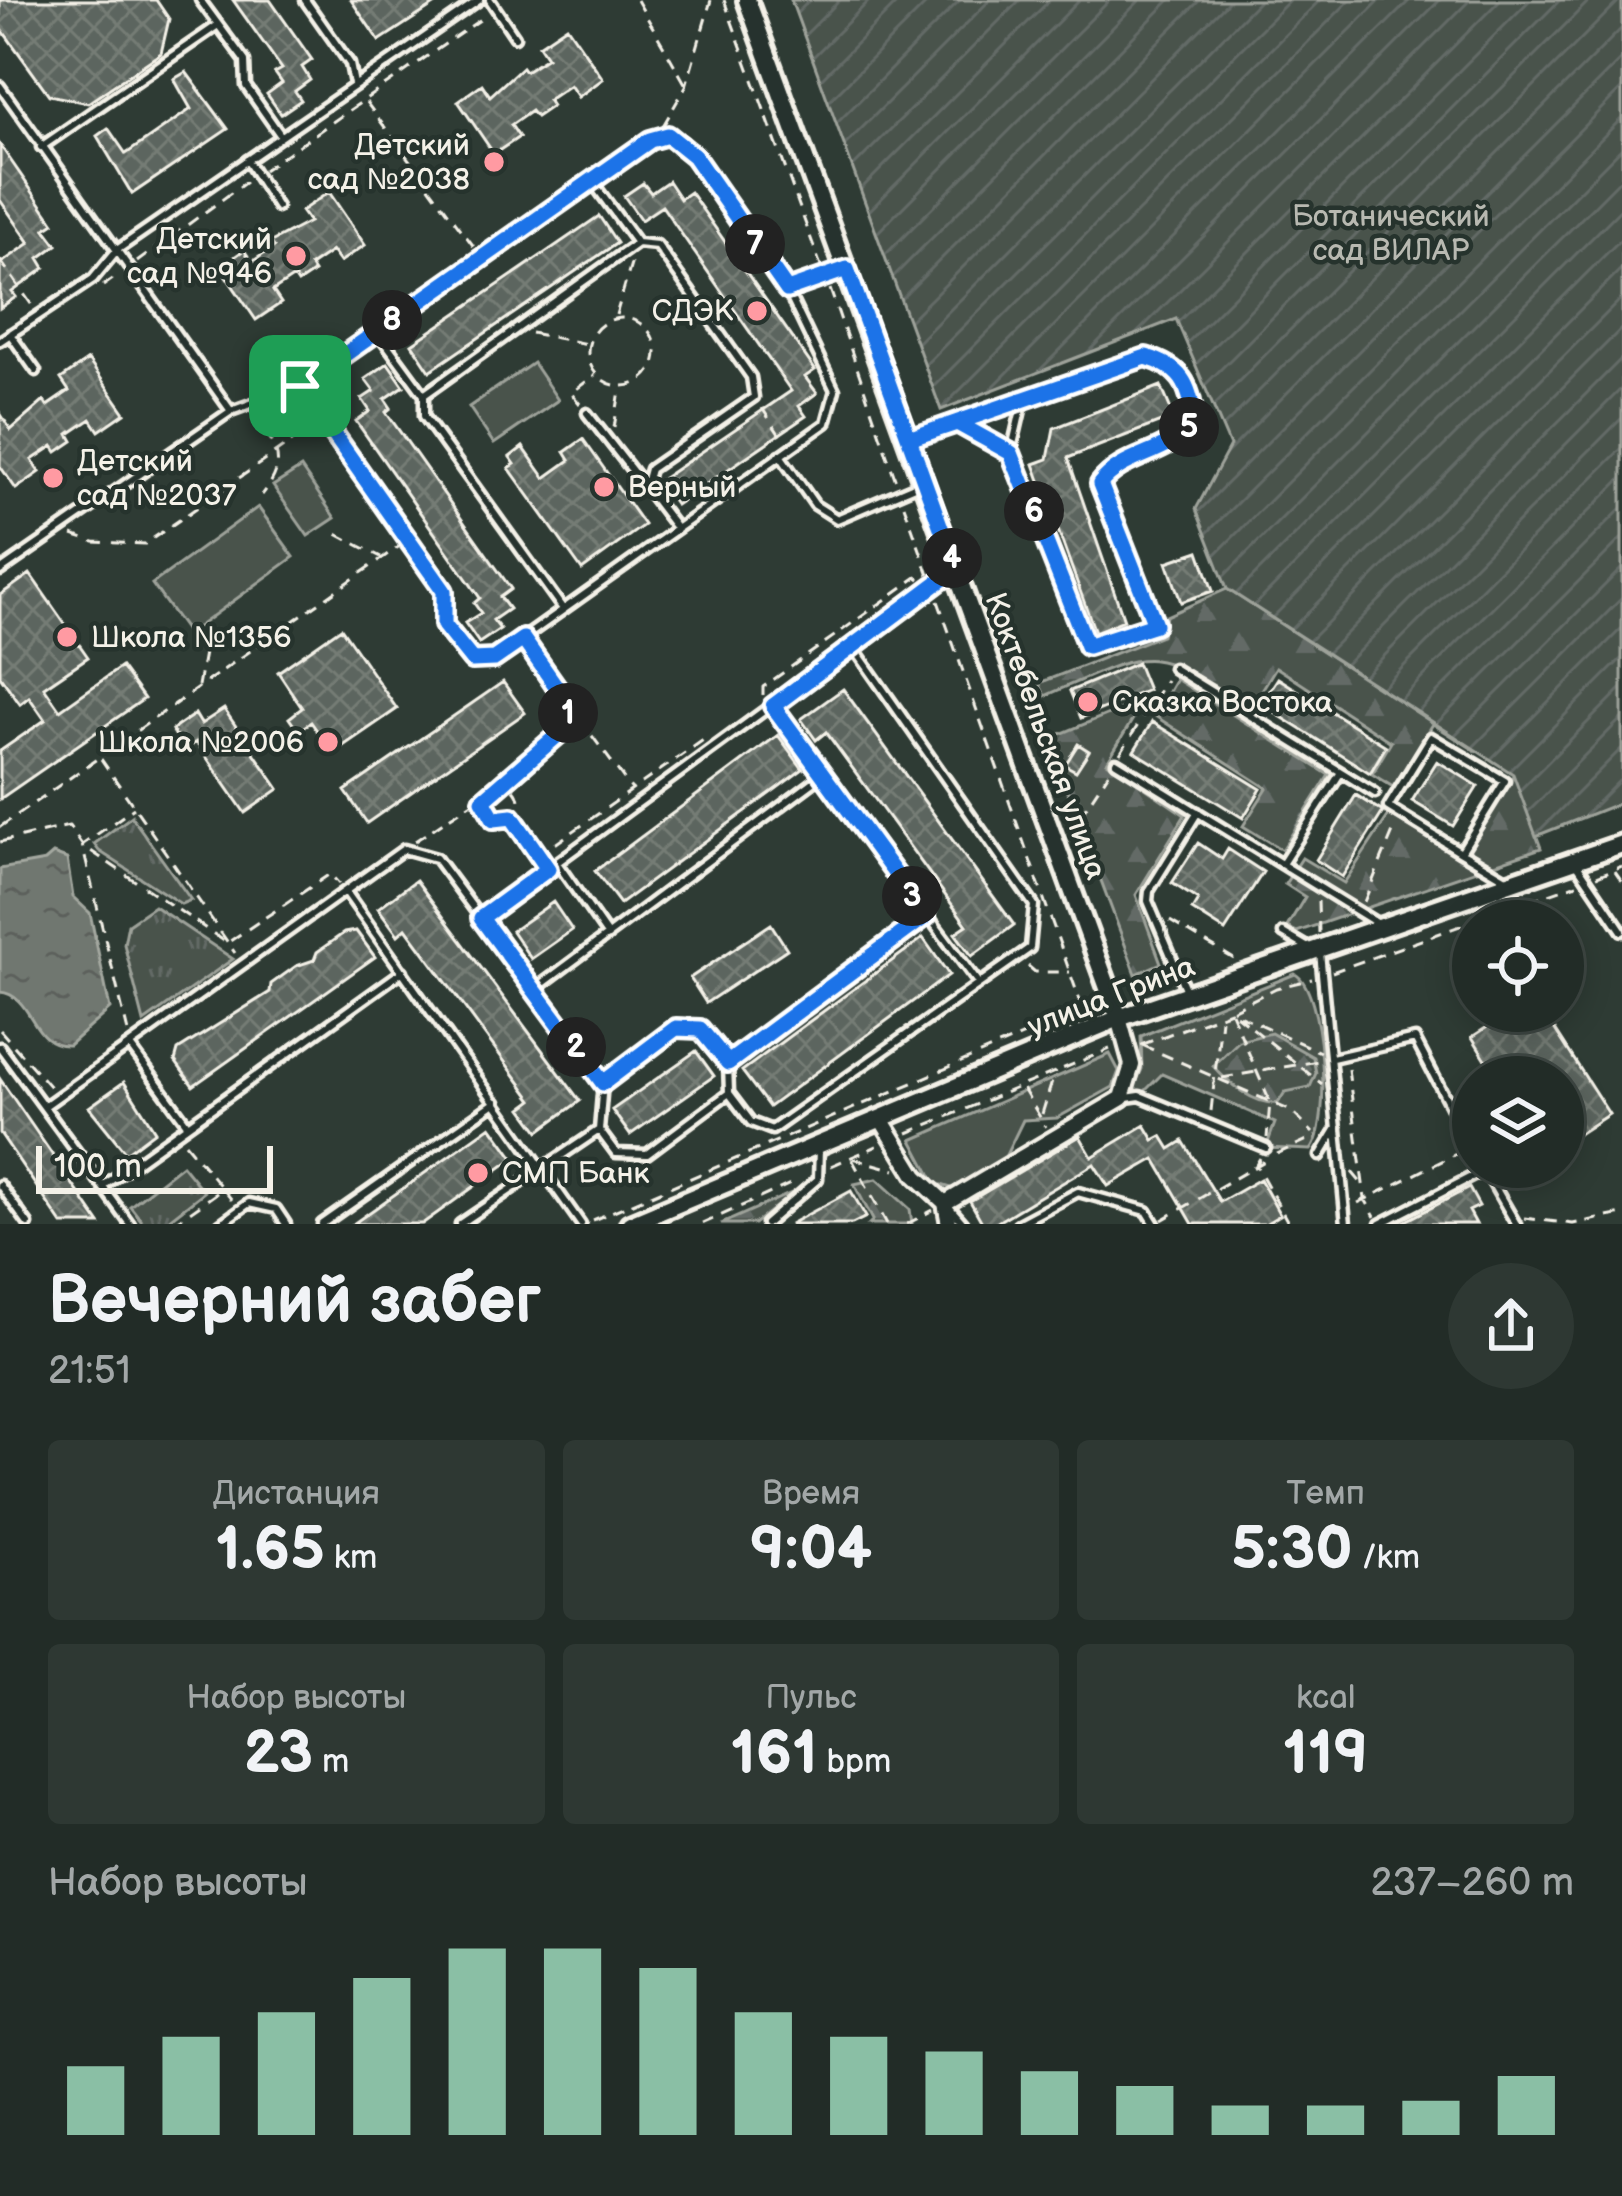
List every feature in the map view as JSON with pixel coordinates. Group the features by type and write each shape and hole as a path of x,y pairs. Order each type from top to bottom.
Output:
{"street":[{"name":"Коктебельская улица","path":"747,0 1119,1018"},
{"name":"улица Грина","path":"630,1224 1119,1018 1622,844"},
{"path":"945,1203 1122,1098 1134,1043 1119,1018"},
{"path":"881,1119 916,1176 945,1203 949,1224"}],"lane":[{"path":"200,0 244,61 245,86 281,136"},
{"path":"305,0 350,64 354,86"},
{"path":"490,0 515,37"},
{"path":"0,341 93,279 117,250 476,1"},
{"path":"41,147 218,26"},
{"path":"0,86 231,411"},
{"path":"0,571 231,411 300,386 591,180 668,135 694,156 787,290 835,390 826,422 494,659 472,660 444,625 444,591 300,386"},
{"path":"247,160 277,207"},
{"path":"591,180 637,243"},
{"path":"424,394 637,243 657,245 751,377 754,397 650,470 645,487"},
{"path":"787,290 847,269"},
{"path":"376,331 424,394 424,416 563,610"},
{"path":"10,334 36,371"},
{"path":"909,439 1146,357 1179,370 1191,393 1194,419 1184,435 1169,448 1111,470 1100,484 1155,624 1087,646 1011,453 1023,401"},
{"path":"587,413 677,529"},
{"path":"779,455 814,505 837,519 924,482"},
{"path":"481,918 956,569"},
{"path":"603,1083 676,1028 700,1029 728,1063 729,1093 751,1122 772,1130 1030,948 1034,905 854,648"},
{"path":"1173,668 1375,793"},
{"path":"773,706 979,984"},
{"path":"1462,852 1504,782 1431,736 1388,807 1514,884"},
{"path":"1116,761 1383,927"},
{"path":"1282,864 1341,772"},
{"path":"534,990 823,776"},
{"path":"1187,994 1152,910 1149,891 1198,812"},
{"path":"46,1105 404,849 436,858 603,1083 599,1130 616,1153 647,1154 729,1093"},
{"path":"556,863 608,936"},
{"path":"1576,863 1622,931"},
{"path":"346,892 583,1224"},
{"path":"728,1063 926,916"},
{"path":"1283,933 1316,949 1323,975 1346,1224"},
{"path":"103,1186 403,971"},
{"path":"1332,1058 1415,1039 1452,1110"},
{"path":"132,1043 188,1126"},
{"path":"0,1047 130,1224"},
{"path":"1122,1098 1140,1096 1266,1148"},
{"path":"322,1224 497,1102"},
{"path":"1320,1156 1337,1128"},
{"path":"460,1224 599,1130"},
{"path":"766,1224 818,1179 819,1145"},
{"path":"0,1185 28,1224"},
{"path":"1380,1224 1452,1187"},
{"path":"1495,1188 1516,1224"},
{"path":"1018,1224 1078,1192 1147,1211 1155,1224"},
{"path":"220,1224 249,1203 276,1209 286,1224"},
{"path":"945,1203 964,1224"}],"path":[{"path":"637,0 686,86"},
{"path":"656,138 686,86 711,0"},
{"path":"583,1224 1082,1010 724,0"},
{"path":"354,86 480,256"},
{"path":"615,317 637,243"},
{"path":"0,260 39,315"},
{"path":"615,317 644,328 658,352 642,379 620,388 597,374 588,345 601,323 615,317"},
{"path":"514,330 588,345"},
{"path":"587,413 571,393 597,374"},
{"path":"612,445 620,388"},
{"path":"754,397 789,449"},
{"path":"246,406 279,450 280,473 262,495"},
{"path":"145,544 323,419"},
{"path":"957,423 1011,453"},
{"path":"337,534 382,558"},
{"path":"77,537 155,549"},
{"path":"0,827 408,540"},
{"path":"784,699 763,697 763,687 917,577 933,587"},
{"path":"198,688 209,625"},
{"path":"523,639 641,802"},
{"path":"1070,833 1173,668"},
{"path":"404,849 485,794 560,733 570,719 565,699"},
{"path":"538,856 707,737"},
{"path":"100,757 244,964"},
{"path":"497,784 518,795 512,817 548,869"},
{"path":"485,794 489,816 512,817"},
{"path":"82,845 134,808"},
{"path":"1360,913 1400,814"},
{"path":"0,842 69,826 82,845 132,1043"},
{"path":"82,845 227,943"},
{"path":"702,1224 1056,1071 1222,1017 1276,988 1622,866"},
{"path":"1614,869 1622,881"},
{"path":"227,943 330,874 346,892"},
{"path":"1316,949 1318,887"},
{"path":"1152,910 1236,960"},
{"path":"1024,964 1035,972 1072,972"},
{"path":"1230,1011 1332,1058"},
{"path":"1230,1011 1353,1112"},
{"path":"1230,1011 1270,1102 1266,1148 1256,1165"},
{"path":"1209,1125 1222,1017"},
{"path":"0,1030 58,1096"},
{"path":"1134,1043 1291,1112 1326,1146"},
{"path":"1346,1054 1365,1199 1380,1224"},
{"path":"1217,1079 1332,1058"},
{"path":"1041,1116 1056,1071"},
{"path":"1022,1087 1051,1141"},
{"path":"1155,1224 1314,1135"},
{"path":"173,1136 190,1146 240,1210"},
{"path":"851,1157 916,1176"},
{"path":"851,1157 887,1224"},
{"path":"1346,1209 1452,1157"},
{"path":"1342,1161 1363,1185"},
{"path":"1256,1165 1289,1224"},
{"path":"1426,1169 1439,1194"},
{"path":"1395,1184 1409,1209"},
{"path":"173,1224 223,1188"},
{"path":"1508,1212 1573,1224 1622,1214"},
{"path":"907,1224 917,1219"}],"green space":[{"name":"Ботанический сад ВИЛАР","path":"791,0 1622,0 1622,802 1536,836 1513,774 1227,589 1196,509 1230,446 1176,319 941,410"},
{"path":"533,363 558,400 494,444 469,407"},
{"path":"301,468 335,518 308,536 273,486"},
{"path":"258,507 294,557 188,634 152,584"},
{"path":"1227,589 1476,751 1433,724 1393,787 1372,774 1391,742 1276,667 1251,708 1190,672 1150,660 1110,668 1045,696 1039,683 1162,635 1166,616"},
{"path":"1176,679 1329,775 1282,850 1243,826 1267,788 1155,716"},
{"path":"1145,699 1107,762 1185,815 1136,895 1161,963 1136,974 1048,739"},
{"path":"1514,774 1541,848 1297,932 1287,927 1305,897 1285,884 1302,858 1344,883 1389,815 1462,858"},
{"path":"132,816 191,900 181,904 94,844"},
{"path":"154,906 233,959 144,1022 124,944 128,924"},
{"path":"1295,974 1313,1004 1322,1058 1321,1114 1311,1150 1266,1148 1275,1123 1162,1074 1140,1096 1133,1089 1142,1069 1141,1036"},
{"path":"1271,1033 1313,1057 1316,1073 1310,1087 1285,1092 1278,1103 1251,1097 1213,1066 1239,1041"},
{"path":"1110,1054 1119,1071 1113,1087 1057,1118 1023,1120 1005,1157 954,1189 935,1183 912,1140"},
{"path":"182,1165 204,1192 163,1224 144,1224 130,1206"},
{"path":"877,1179 910,1209 912,1224 869,1224 873,1220 854,1184"},
{"path":"796,1191 754,1224 721,1224"}],"water":[{"path":"53,854 67,859 73,897 90,913 110,1009 69,1045 47,1038 20,1002 0,992 0,869 45,861"}],"building":[{"path":"0,0 156,0 169,19 161,53 88,103 49,95 0,27"},
{"path":"233,0 270,0 312,60 302,67 310,80 295,91 301,100 281,114 267,94 282,83 275,73 282,69"},
{"path":"351,0 442,0 379,41"},
{"path":"567,26 603,79 578,97 570,85 548,100 552,106 536,117 531,111 511,125 519,137 494,154 458,101 482,84 490,96 522,67 525,71 547,57 539,45"},
{"path":"186,72 228,129 132,194 97,136 108,128 126,154 191,109 174,79"},
{"path":"0,145 54,223 45,229 57,245 39,258 45,268 12,292 16,297 0,308 0,264 30,243 0,200"},
{"path":"668,181 680,199 690,192 815,370 805,377 817,393 799,406 806,416 676,505 659,481 791,391 662,206 641,220 624,196 643,183 651,193"},
{"path":"329,192 365,245 340,262 332,251 310,266 314,272 298,283 294,277 273,291 281,303 256,320 220,267 244,250 252,262 274,247 271,242 309,222 301,211"},
{"path":"599,216 617,243 430,371 412,344"},
{"path":"88,360 125,413 99,431 91,419 69,434 73,441 57,452 53,446 32,460 40,472 16,489 0,466 0,413 11,430 44,401 47,406 69,391 61,379"},
{"path":"388,363 404,386 385,399 391,408 386,412 511,589 500,597 509,609 493,620 500,629 479,643 465,623 481,613 474,603 480,598 356,421 370,411 362,399 374,391 365,379"},
{"path":"1161,386 1174,417 1068,458 1124,620 1095,632 1034,464 1048,459 1054,428"},
{"path":"583,439 644,525 582,570 509,468 515,464 510,457 523,447 545,478 570,460 565,452"},
{"path":"1199,551 1213,591 1181,602 1167,562"},
{"path":"30,574 88,657 44,687 60,710 121,667 144,699 0,799 0,751 45,720 29,697 20,704 0,676 0,595"},
{"path":"341,628 397,709 333,753 311,722 298,731 289,718 302,708 278,672"},
{"path":"1137,663 1148,690 1081,718 1070,691"},
{"path":"1278,678 1386,746 1370,773 1261,704"},
{"path":"503,682 525,713 367,823 345,791"},
{"path":"843,689 1014,925 972,956 955,933 967,925 826,732 816,740 801,719"},
{"path":"224,709 279,789 245,813 196,742 185,750 172,730 195,714 201,724"},
{"path":"1152,722 1261,789 1243,818 1134,751"},
{"path":"778,735 803,769 620,904 595,871"},
{"path":"1078,744 1089,751 1076,771 1065,765"},
{"path":"1437,761 1478,786 1453,826 1412,801"},
{"path":"1356,795 1383,812 1342,877 1316,860"},
{"path":"1198,843 1222,859 1228,849 1263,872 1225,931 1192,910 1198,900 1172,883"},
{"path":"416,880 580,1101 539,1131 522,1108 533,1100 406,928 398,935 378,908"},
{"path":"553,902 572,930 531,959 512,931"},
{"path":"771,924 787,949 706,1003 690,978"},
{"path":"356,931 375,957 193,1086 175,1061 178,1050 270,992 271,984 314,960 317,952 344,933"},
{"path":"923,938 949,975 769,1107 742,1071"},
{"path":"1480,1032 1556,1032 1572,1056 1484,1056 1472,1037"},
{"path":"696,1051 714,1076 630,1135 612,1110"},
{"path":"1584,1075 1609,1114 1584,1130"},
{"path":"0,1079 100,1224 62,1224 0,1133"},
{"path":"124,1082 155,1131 126,1153 89,1107"},
{"path":"1145,1125 1154,1140 1162,1136 1170,1149 1183,1141 1220,1202 1260,1179 1280,1215 1265,1224 1193,1224 1155,1159 1108,1186 1094,1164 994,1224 983,1224 970,1201 1080,1136 1092,1157"},
{"path":"491,1126 514,1158 422,1224 353,1224"},
{"path":"1469,1188 1479,1206 1469,1211 1476,1224 1400,1224"},
{"path":"851,1191 866,1217 852,1224 790,1224"}],"place":[{"name":"Детский сад №2038","path":"494,162"},
{"name":"Детский сад №946","path":"296,256"},
{"name":"СДЭК","path":"757,311"},
{"name":"Детский сад №2037","path":"53,478"},
{"name":"Верный","path":"604,487"},
{"name":"Школа №1356","path":"67,637"},
{"name":"Сказка Востока","path":"1088,702"},
{"name":"Школа №2006","path":"328,742"},
{"name":"СМП Банк","path":"478,1173"}],"route":[{"path":"300,386 444,591 444,625 472,660 494,659 523,639 565,699 570,719 560,733 488,790 483,800 485,811 494,819 512,817 548,869 481,918 603,1083 676,1028 700,1029 728,1063 926,916 773,706 956,569 909,439 1146,357 1179,370 1191,393 1194,419 1169,448 1111,470 1100,484 1155,624 1087,646 1011,453 957,423 909,439 847,269 787,290 694,156 668,135 650,140 300,386"}]}
